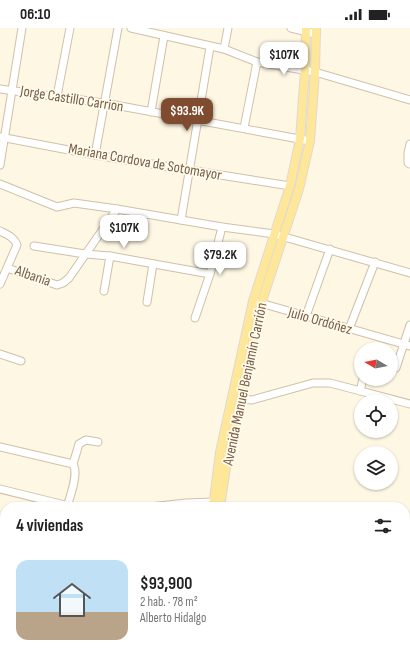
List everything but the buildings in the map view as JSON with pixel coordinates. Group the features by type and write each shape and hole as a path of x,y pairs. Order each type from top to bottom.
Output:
{"main road":[{"name":"Avenida Manuel Benjamín Carrión","path":"216,502 220,452 253,301 290,186 300,139 305,70 306,30"},
{"name":"Avenida Manuel Benjamín Carrión","path":"217,502 261,304 300,189 310,141 315,72 316,31"}],"street":[{"path":"0,165 2,137 22,28"},
{"path":"57,96 70,28"},
{"path":"95,155 118,28"},
{"path":"131,28 224,49 257,62 315,72 410,100"},
{"path":"224,49 228,28"},
{"path":"291,28 316,31"},
{"path":"151,112 164,36"},
{"path":"180,220 199,121 210,47"},
{"path":"244,128 257,62"},
{"name":"Jorge Castillo Carrion","path":"0,88 104,103 310,141"},
{"name":"Mariana Cordova de Sotomayor","path":"2,137 95,155 290,186"},
{"path":"409,163 408,153 410,144"},
{"path":"0,184 57,208 74,203 274,234 410,273"},
{"name":"Albania","path":"7,268 57,285 63,283 69,278 117,209"},
{"path":"195,318 210,274 222,227"},
{"name":"Albania","path":"0,231 15,240 17,246 0,284"},
{"path":"34,246 85,254 110,256 210,274"},
{"path":"306,316 330,249"},
{"path":"104,291 110,256"},
{"path":"349,329 375,262"},
{"path":"147,302 153,264"},
{"name":"Julio Ordóñez","path":"253,301 407,345"},
{"path":"398,364 407,345 410,325"},
{"path":"0,354 21,360"},
{"path":"241,399 252,400 313,383 330,383 410,404"},
{"path":"360,391 361,386"},
{"path":"70,502 76,474 73,464 79,444 86,440 98,442"},
{"path":"0,447 73,464"},
{"path":"0,489 53,502"}]}
